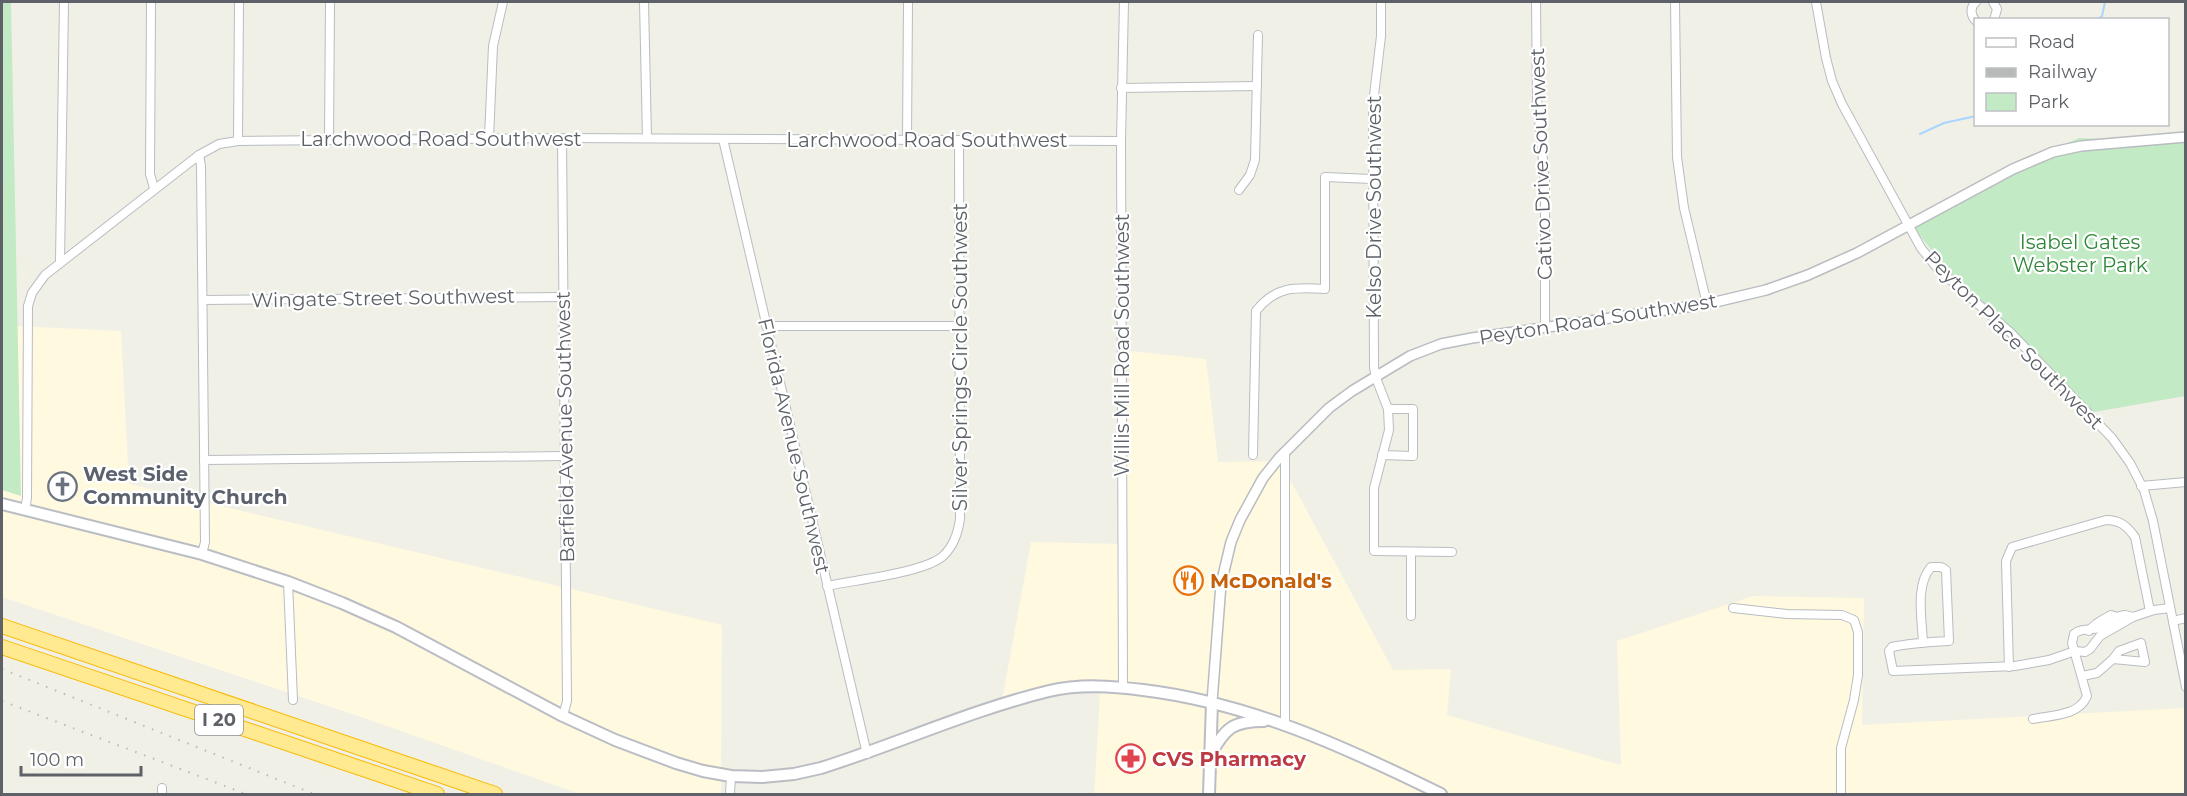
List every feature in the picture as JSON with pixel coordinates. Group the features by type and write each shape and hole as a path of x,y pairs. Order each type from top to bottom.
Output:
{"highway":[{"name":"I 20","path":"2,626 495,795"},
{"name":"I 20","path":"2,647 437,795"}],"main road":[{"path":"2,504 202,554 288,582 396,627 563,716 615,740 703,771 731,776 762,777 794,774 821,768 867,754 991,709 1050,691 1085,686 1169,693 1212,702 1280,722 1348,749 1441,795"},
{"path":"1209,795 1212,702"},
{"path":"1209,756 1221,736 1230,727 1246,721 1280,722"}],"street":[{"path":"60,262 64,2"},
{"path":"151,2 150,174 154,188"},
{"path":"238,141 239,2"},
{"path":"329,140 330,2"},
{"path":"489,138 493,46 503,2"},
{"path":"644,2 647,138"},
{"path":"907,140 908,2"},
{"name":"Willis Mill Road Southwest","path":"1123,688 1121,141 1124,2"},
{"name":"Kelso Drive Southwest","path":"1381,2 1373,104 1374,367 1388,409"},
{"name":"Cativo Drive Southwest","path":"1536,2 1537,98 1545,182 1545,327"},
{"path":"1675,2 1677,157 1684,208 1707,304"},
{"name":"Peyton Place Southwest","path":"1816,2 1833,81 1842,104 1921,248 1938,269 2011,333 2112,438 2130,463 2153,521 2186,687"},
{"path":"1974,18 1971,13 1976,2"},
{"path":"1993,2 1997,9 1995,18"},
{"path":"1239,190 1250,175 1255,160 1258,35"},
{"path":"1122,88 1257,83"},
{"name":"Peyton Road Southwest","path":"1212,702 1221,584 1231,542 1250,498 1285,452 1329,408 1352,391 1410,356 1441,344 1707,304 1766,290 1808,275 1857,253 2013,169 2053,152 2081,146 2186,137"},
{"name":"Larchwood Road Southwest","path":"25,510 27,498 28,306 32,293 38,282 60,262 154,188 199,155 219,144 238,141 489,138 1121,141"},
{"name":"Barfield Avenue Southwest","path":"562,138 567,701 563,716"},
{"name":"Florida Avenue Southwest","path":"723,139 867,754"},
{"name":"Silver Springs Circle Southwest","path":"827,586 925,567 942,557 954,542 960,519 959,140"},
{"path":"199,155 201,166 205,542 202,554"},
{"path":"1253,455 1256,311 1275,293 1296,287 1325,289 1325,177 1372,179"},
{"name":"Wingate Street Southwest","path":"203,300 564,297"},
{"path":"766,326 960,326"},
{"path":"1383,455 1413,456 1413,409 1388,409 1389,429 1374,488 1374,551 1452,552"},
{"path":"1280,722 1285,452"},
{"path":"204,460 565,456"},
{"path":"2141,486 2186,482"},
{"path":"2009,667 2006,561 2012,547 2106,520 2116,520 2128,527 2135,537 2150,611"},
{"path":"1411,552 1411,615"},
{"path":"1923,643 1922,587 1924,575 1931,567 1941,567 1946,570 1949,641 1892,647 1889,651 1893,670 2009,667 2049,660 2075,651 2090,649 2095,632 2092,625 2108,624 2150,611 2170,608"},
{"path":"288,582 293,700"},
{"path":"1733,608 1786,614 1842,615 1854,620 1858,632 1858,675 1841,748 1841,795"},
{"path":"2033,719 2074,711 2084,704 2087,696 2072,643 2074,634 2083,629 2095,632 2108,624 2111,615 2133,617"},
{"path":"2173,621 2186,618"},
{"path":"2082,676 2097,673 2113,659"},
{"path":"730,795 731,776"}],"shaded area":[{"path":"17,326 121,331 129,484 722,625 721,794 580,794 364,718 2,597 2,490 20,495"},
{"path":"1130,351 1206,359 1218,462 1280,461 1393,670 1451,669 1447,715 1621,765 1617,641 1753,596 1864,598 1862,725 2185,708 2185,794 1094,794 1101,680 1096,679 1001,706 1031,542 1125,544"}],"green space":[{"path":"2,2 11,2 21,496 2,490"},
{"name":"Isabel Gates Webster Park","path":"2079,138 2185,142 2185,396 2089,413 1952,276 1910,223 2025,162"}],"waterway":[{"path":"2100,18 2105,2"},
{"path":"1920,134 1944,123 1974,116"}],"railway":[{"path":"2,669 314,794"},
{"path":"2,701 246,794"}],"place":[{"name":"West Side Community Church","path":"62,486"},
{"name":"McDonald's","path":"1189,581"},
{"name":"CVS Pharmacy","path":"1131,759"}]}
